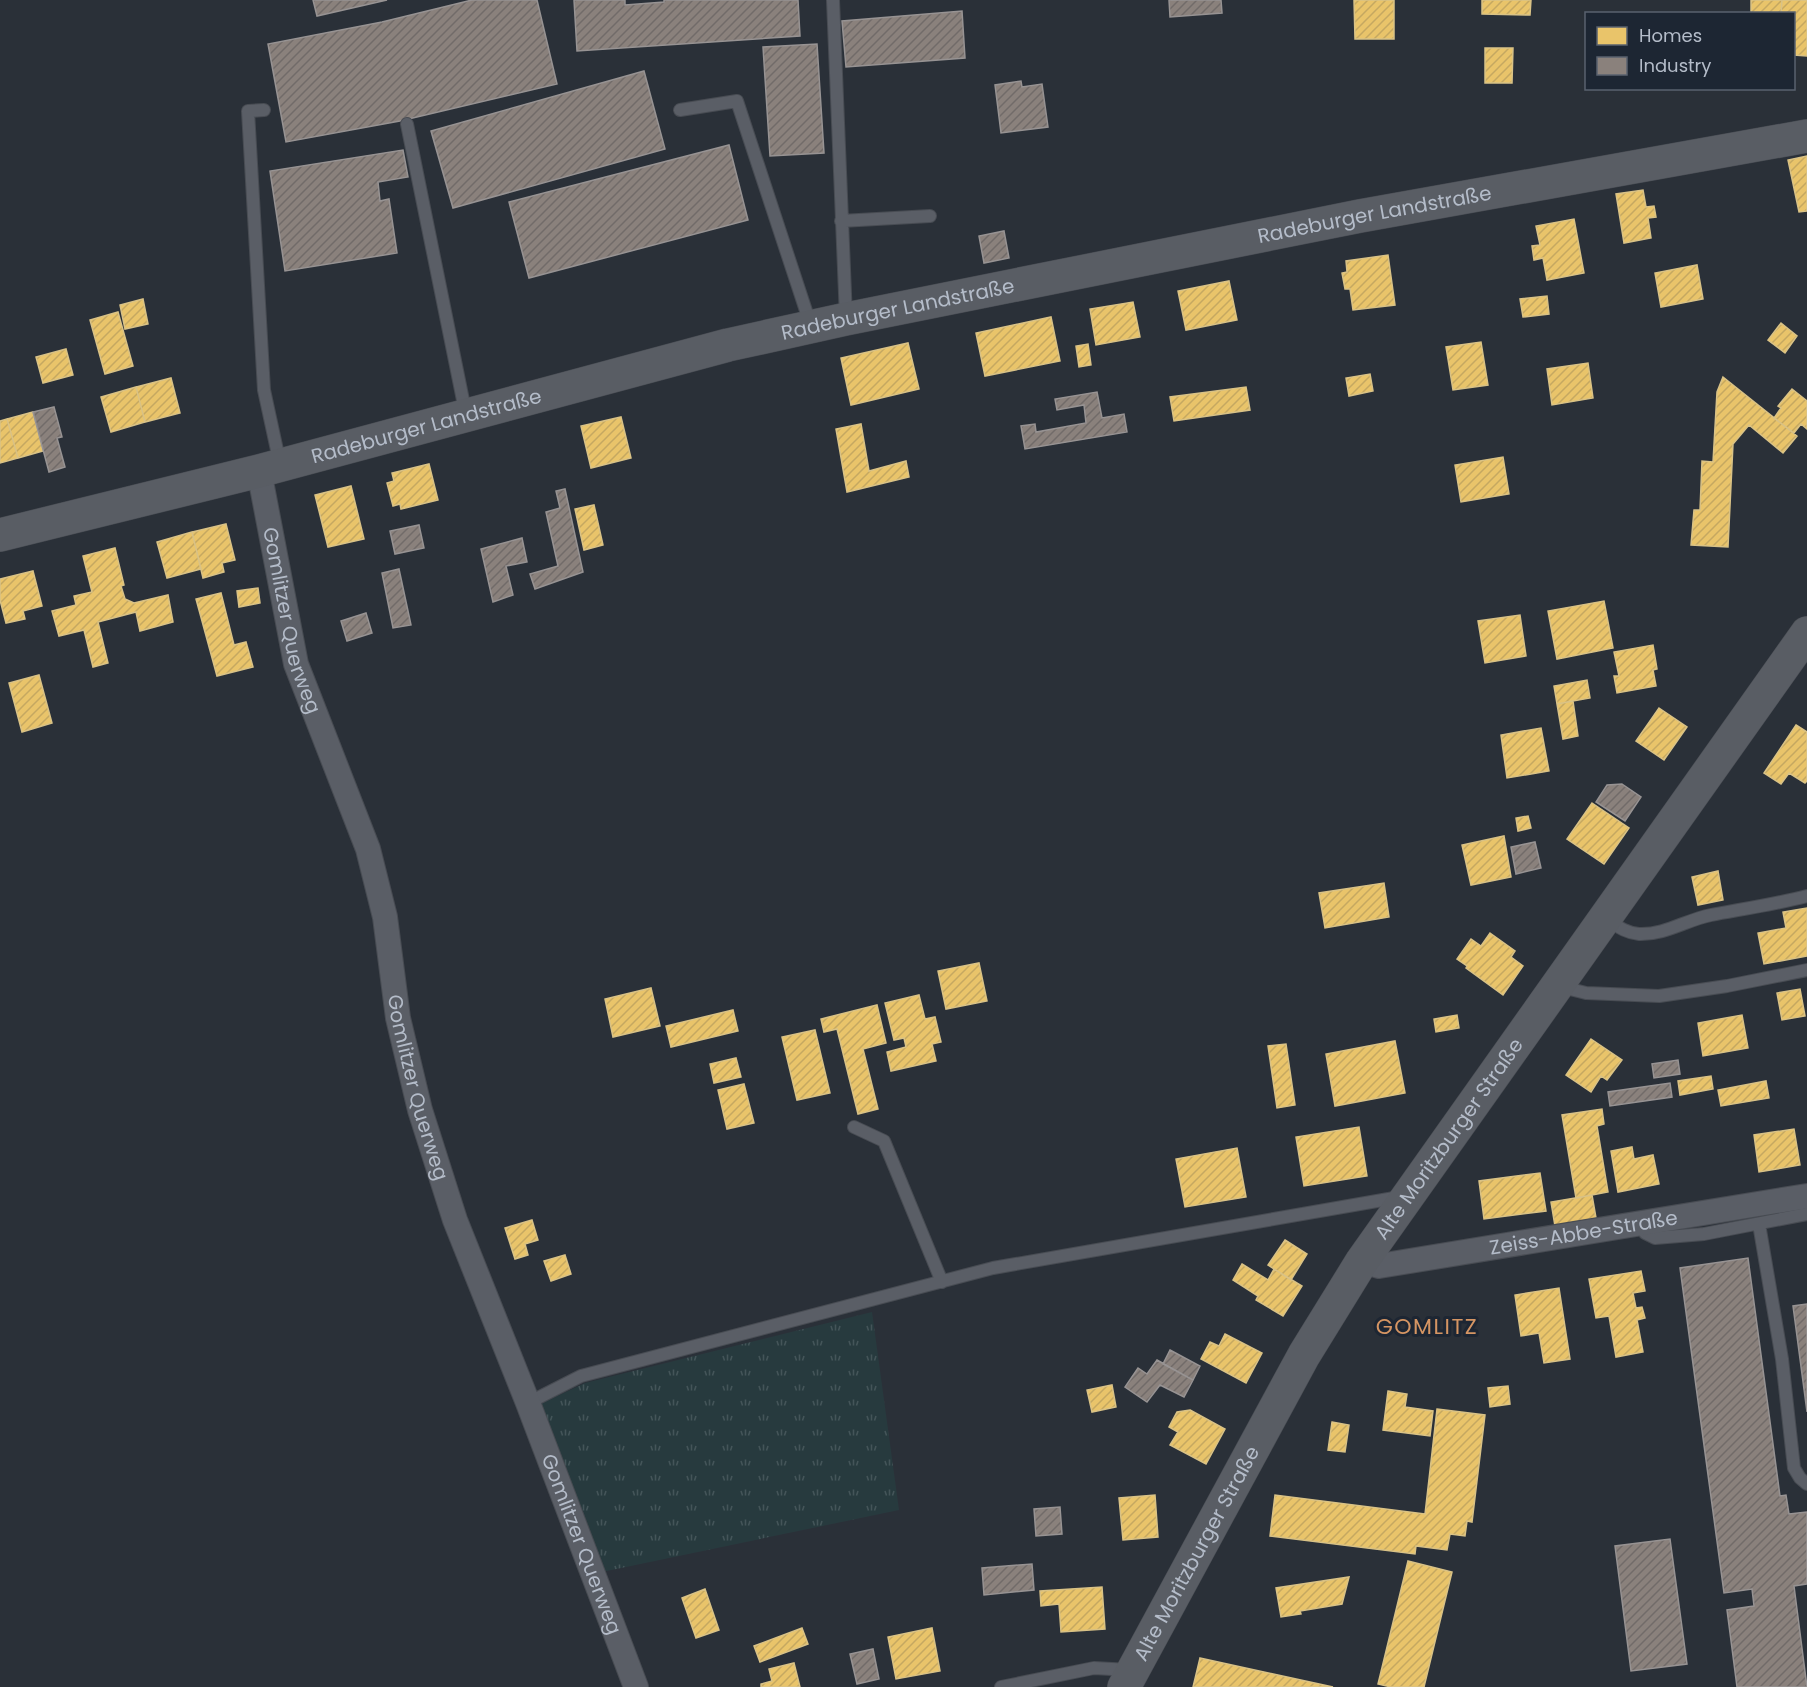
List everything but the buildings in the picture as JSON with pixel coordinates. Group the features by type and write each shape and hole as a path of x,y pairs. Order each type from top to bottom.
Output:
{"street":[{"name":"Radeburger Landstraße","path":"0,536 269,468 728,345 846,319 1360,216 1807,136"},
{"name":"Gomlitzer Querweg","path":"269,468 296,664 368,849 385,917 398,1018 420,1110 455,1220 528,1403 636,1687"},
{"name":"Alte Moritzburger Straße","path":"1129,1679 1304,1355 1362,1261 1807,633"},
{"name":"Zeiss-Abbe-Straße","path":"1362,1261 1378,1266 1807,1196"}],"lane":[{"path":"833,0 846,319"},
{"path":"680,110 737,101 812,327"},
{"path":"264,110 248,111 269,468"},
{"path":"407,124 466,416"},
{"path":"841,221 930,216"},
{"path":"1605,918 1628,932 1641,934 1664,932 1710,915 1737,912 1807,896"},
{"path":"1557,985 1586,993 1659,996 1727,986 1807,970"},
{"path":"854,1127 884,1141 942,1281"},
{"path":"528,1403 581,1376 993,1268 1407,1196"},
{"path":"1644,1223 1645,1233 1655,1238 1704,1234 1807,1214"},
{"path":"1759,1224 1782,1359 1794,1468 1807,1484"},
{"name":"Alte Moritzburger Straße","path":"1001,1687 1094,1668 1129,1679"}],"green space":[{"path":"872,1312 899,1510 602,1572 534,1407 585,1383"}],"district":[{"name":"GOMLITZ","path":"1427,1326"}]}
